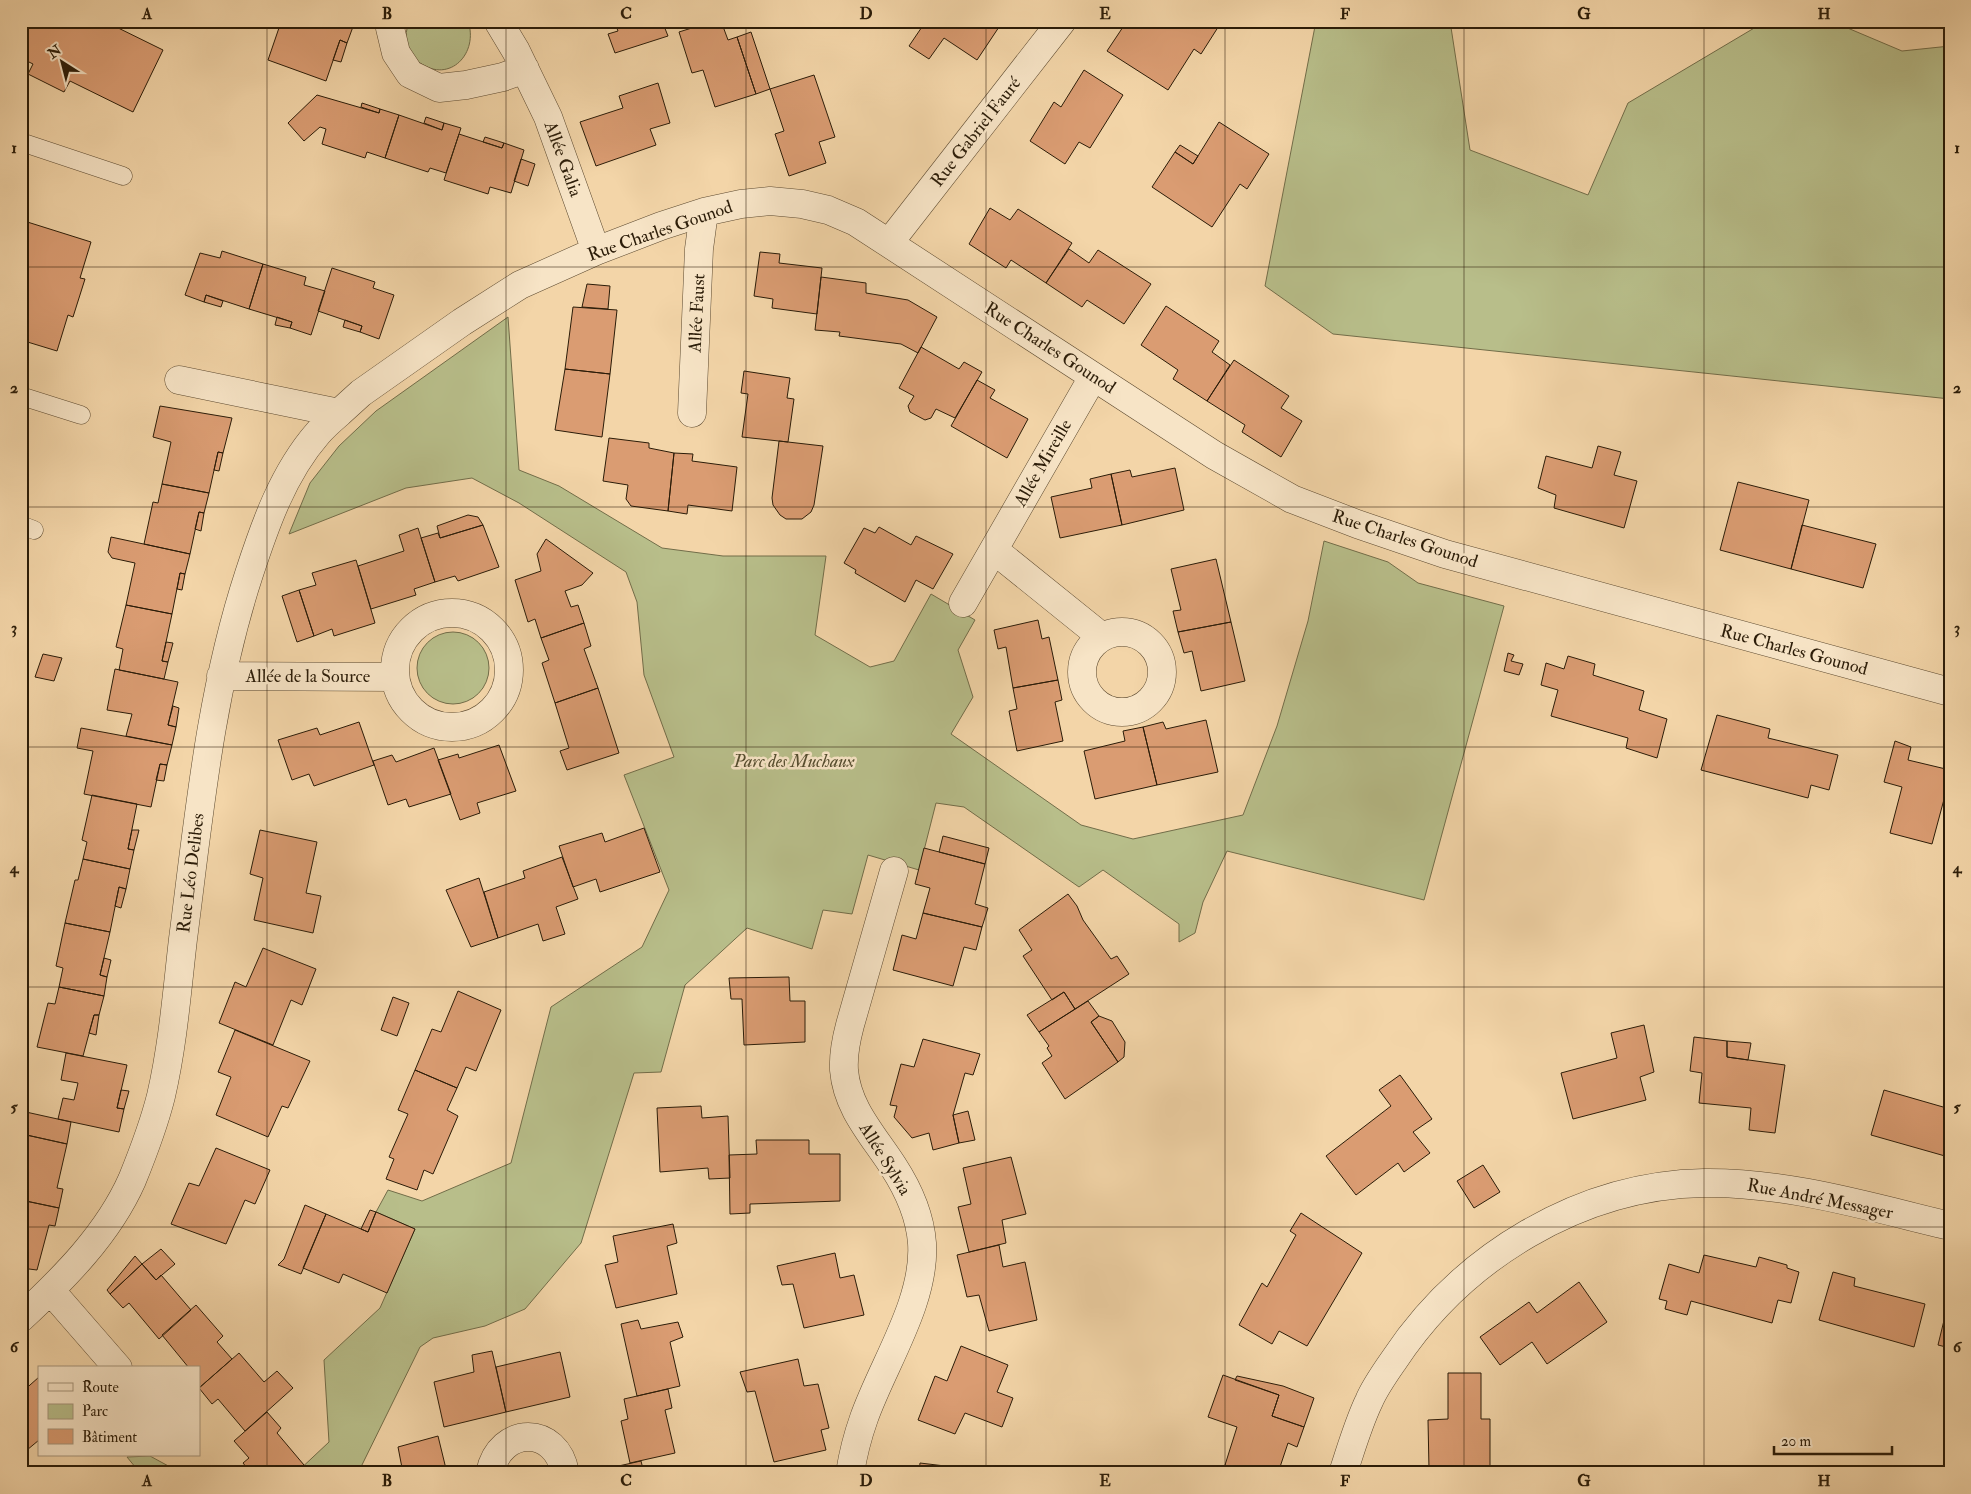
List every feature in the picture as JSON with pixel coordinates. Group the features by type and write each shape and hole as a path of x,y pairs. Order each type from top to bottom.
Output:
{"street":[{"path":"393,21 390,28 396,53 410,74 439,88 503,77 525,69"},
{"name":"Allée Galia","path":"498,21 525,69 548,117 596,251"},
{"name":"Rue Gabriel Fauré","path":"889,243 1062,21"},
{"name":"Rue Charles Gounod","path":"340,413 361,393 389,373 493,302 546,272 596,251 704,212 741,204 770,201 802,204 828,210 856,222 1214,456 1292,499 1320,511 1445,554 1950,692"},
{"name":"Allée Faust","path":"692,413 700,249 704,212"},
{"name":"Allée Mireille","path":"963,603 1093,377"},
{"path":"179,380 340,413"},
{"name":"Rue Léo Delibes","path":"24,1312 51,1291 94,1241 131,1182 151,1128 161,1097 168,1062 211,727 221,676 244,588 274,505 305,450 318,433 340,413"},
{"path":"994,550 1102,636"},
{"name":"Allée de la Source","path":"452,613 479,619 490,627 506,650 509,663 506,691 499,703 490,713 466,726 438,726 414,713 405,703 396,677 395,663 405,638 426,619 452,613"},
{"name":"Allée de la Source","path":"221,676 396,677"},
{"name":"Allée Sylvia","path":"850,1473 864,1417 912,1304 922,1262 920,1226 913,1205 904,1183 865,1127 855,1109 848,1092 844,1070 845,1047 850,1025 894,870"},
{"name":"Rue André Messager","path":"1343,1473 1369,1400 1407,1341 1430,1313 1466,1277 1501,1249 1549,1222 1583,1207 1612,1198 1675,1184 1741,1184 1817,1195 1950,1226"},
{"path":"51,1291 116,1366"},
{"path":"490,1473 494,1458 502,1446 515,1439 529,1437 543,1440 555,1448 563,1461 565,1473"}],"lane":[{"path":"21,142 123,176"},
{"path":"21,396 81,416"}],"green space":[{"path":"410,21 468,21 470,33 466,54 459,62 442,70 431,69 420,63 409,48 406,40"},
{"path":"1316,21 1450,21 1470,150 1588,195 1628,103 1766,21 1831,21 1902,51 1950,46 1950,399 1333,334 1265,286"},
{"name":"Parc des Muchaux","path":"508,317 519,470 559,486 662,548 723,556 826,556 815,635 870,667 894,661 931,594 975,620 958,650 973,697 951,734 1081,825 1133,839 1243,815 1277,726 1308,621 1324,541 1388,562 1418,583 1504,606 1424,900 1227,851 1203,902 1195,933 1179,942 1179,924 1103,870 1079,887 964,807 936,803 919,870 868,855 852,914 823,910 812,949 747,928 685,985 661,1072 634,1073 581,1243 525,1309 485,1326 433,1338 420,1347 358,1473 296,1473 329,1442 324,1360 380,1308 415,1229 376,1212 388,1190 422,1201 511,1163 551,1007 642,947 669,890 624,775 674,757 644,675 637,602 626,572 519,503 472,478 406,488 289,534 310,483 339,446 376,411"},
{"path":"453,632 473,638 483,648 489,668 483,688 473,698 453,704 433,698 423,688 417,668 423,648 433,638"},
{"path":"150,1456 172,1468 177,1473 140,1473 127,1457"}],"building":[{"path":"21,21 104,21 163,50 133,112 70,81 64,92 28,74 33,64 21,58"},
{"path":"287,21 347,21 354,24 347,43 340,40 326,81 268,60 281,22 286,24"},
{"path":"614,21 662,21 668,36 615,53 608,34 618,31"},
{"path":"714,21 721,21 728,40 737,37 756,94 715,107 703,70 692,73 679,32"},
{"path":"926,21 1003,21 977,60 944,38 929,59 909,46"},
{"path":"1127,21 1138,21 1147,28 1151,21 1222,21 1201,54 1194,49 1168,90 1107,51"},
{"path":"1138,21 1151,21 1147,28"},
{"path":"751,32 770,89 756,94 737,37"},
{"path":"340,40 347,43 341,62 333,60"},
{"path":"1084,70 1123,95 1090,148 1079,142 1065,164 1030,141 1054,102 1061,107"},
{"path":"814,75 835,137 819,142 826,163 789,176 775,134 784,131 770,89"},
{"path":"658,83 670,123 650,129 656,145 596,166 580,122 623,108 619,96"},
{"path":"317,95 379,113 380,109 399,115 385,158 367,152 365,158 322,144 326,129 320,127 304,141 288,123"},
{"path":"362,103 380,109 379,113 361,107"},
{"path":"399,115 442,130 444,123 461,128 446,173 430,168 428,172 385,158"},
{"path":"426,117 444,123 442,130 424,123"},
{"path":"1219,122 1269,154 1247,189 1240,184 1212,227 1152,187 1175,152 1193,164"},
{"path":"459,134 502,148 504,143 524,150 511,193 490,187 488,194 444,180"},
{"path":"485,137 504,143 502,148 483,142"},
{"path":"1180,145 1198,156 1193,164 1175,152"},
{"path":"521,159 535,164 528,186 514,181"},
{"path":"990,208 1010,220 1018,209 1072,243 1046,283 1011,260 1006,268 969,244"},
{"path":"21,220 91,242 80,278 85,279 73,317 68,315 57,351 21,340"},
{"path":"1069,249 1089,263 1098,250 1151,284 1124,324 1087,300 1082,307 1046,283"},
{"path":"222,251 263,264 249,309 206,295 204,302 185,295 200,253 220,258"},
{"path":"760,252 780,254 779,263 822,268 817,314 772,308 773,299 754,296"},
{"path":"263,264 306,277 304,285 325,291 311,335 290,328 292,322 249,309"},
{"path":"332,268 375,282 373,288 394,295 379,339 360,332 362,326 318,311"},
{"path":"821,277 866,283 866,293 908,300 937,317 918,353 901,344 839,336 840,332 815,330"},
{"path":"587,284 610,286 608,309 582,307"},
{"path":"206,295 223,301 221,307 204,302"},
{"path":"1166,306 1219,341 1212,352 1230,365 1207,401 1173,379 1178,370 1141,345"},
{"path":"573,307 617,310 610,374 565,369"},
{"path":"277,317 292,322 290,328 275,325"},
{"path":"345,320 362,326 360,332 343,327"},
{"path":"921,347 959,369 964,362 982,372 955,418 936,409 931,418 925,420 910,412 908,406 914,396 899,388"},
{"path":"1234,360 1289,396 1281,408 1302,421 1281,457 1242,432 1245,425 1207,401"},
{"path":"565,369 610,374 602,437 555,430"},
{"path":"744,371 790,378 787,398 794,399 788,442 742,437 748,394 741,393"},
{"path":"977,380 995,390 990,398 1028,419 1007,458 951,426"},
{"path":"160,406 232,418 223,453 218,452 209,493 162,484 171,442 153,437"},
{"path":"609,438 649,443 649,448 674,453 668,511 631,506 626,499 628,485 603,481"},
{"path":"779,441 823,446 814,505 811,512 802,519 786,519 780,515 773,505 772,498"},
{"path":"1598,446 1621,452 1614,475 1637,481 1624,528 1554,508 1556,495 1538,488 1546,456 1592,468"},
{"path":"218,452 223,453 219,471 214,470"},
{"path":"674,453 693,454 692,461 737,467 732,511 688,505 687,514 668,511"},
{"path":"1175,468 1184,510 1122,525 1111,474 1130,470 1132,477"},
{"path":"1111,474 1122,525 1060,538 1051,497 1092,488 1090,479"},
{"path":"1738,482 1809,500 1791,569 1720,550"},
{"path":"162,484 209,493 204,513 199,512 190,554 144,544 153,502 158,503"},
{"path":"199,512 204,513 201,531 195,529"},
{"path":"468,515 478,517 483,525 440,538 437,526"},
{"path":"483,525 499,567 458,581 455,576 435,582 421,538 438,533 440,538"},
{"path":"1802,525 1876,544 1863,588 1791,569"},
{"path":"879,527 911,545 916,536 953,554 933,589 916,580 905,602 855,573 856,570 844,563 864,528 875,533"},
{"path":"418,528 435,582 414,589 416,595 371,609 358,566 404,551 399,535"},
{"path":"111,537 190,554 185,574 180,573 172,614 126,605 135,563 112,558 108,552"},
{"path":"546,539 593,573 582,585 565,591 571,607 578,605 584,623 541,638 535,619 528,622 515,580 541,571 537,554"},
{"path":"1216,559 1231,622 1178,632 1173,611 1181,610 1171,569"},
{"path":"356,560 375,623 334,636 332,629 314,636 299,590 316,585 312,573"},
{"path":"180,573 185,574 182,590 177,589"},
{"path":"299,590 314,636 297,642 282,596"},
{"path":"126,605 172,614 162,661 168,662 164,679 119,670 123,649 116,647"},
{"path":"1038,620 1042,639 1049,637 1058,680 1013,688 1006,647 998,649 994,630"},
{"path":"1231,622 1245,681 1201,691 1192,651 1184,653 1178,632"},
{"path":"584,623 591,646 584,649 598,688 555,703 542,663 549,660 541,638"},
{"path":"166,642 173,643 168,662 162,661"},
{"path":"1508,653 1514,655 1511,661 1523,664 1519,675 1504,671"},
{"path":"43,654 62,658 54,681 35,677"},
{"path":"1568,656 1595,664 1593,675 1644,691 1639,710 1667,719 1657,758 1626,748 1628,738 1551,716 1558,690 1541,685 1546,663 1564,669"},
{"path":"115,669 178,682 168,725 176,727 172,745 126,736 132,714 107,710"},
{"path":"1058,680 1062,700 1055,702 1063,741 1017,751 1009,711 1017,709 1013,688"},
{"path":"598,688 619,753 567,770 560,751 569,748 555,703"},
{"path":"173,706 179,708 176,727 168,725"},
{"path":"1717,715 1770,729 1768,738 1838,755 1829,790 1811,785 1808,798 1701,770"},
{"path":"1206,720 1218,772 1157,785 1143,727 1163,722 1166,729"},
{"path":"359,722 374,765 314,786 309,774 292,780 278,740 317,728 320,735"},
{"path":"1143,727 1157,785 1095,799 1084,751 1125,741 1123,731"},
{"path":"81,728 172,745 167,765 160,764 151,807 84,794 93,751 77,748"},
{"path":"1895,741 1911,747 1908,760 1950,770 1950,777 1932,844 1890,833 1902,787 1884,782"},
{"path":"499,745 516,791 477,803 480,813 460,820 438,760 458,754 459,758"},
{"path":"434,748 451,794 409,807 406,799 388,805 373,761 392,755 396,762"},
{"path":"160,764 167,765 164,781 156,780"},
{"path":"92,795 137,804 128,849 134,850 130,869 83,859 87,842 82,840"},
{"path":"644,828 660,872 600,892 596,879 573,887 559,846 602,833 605,842"},
{"path":"132,830 139,830 134,850 128,849"},
{"path":"260,830 317,842 306,893 321,896 313,933 254,920 263,878 250,874"},
{"path":"943,836 989,848 985,864 939,852"},
{"path":"924,848 985,864 975,904 988,908 982,927 923,913 930,888 915,884"},
{"path":"562,857 578,899 556,907 565,934 543,941 538,924 498,938 484,892 525,878 523,871"},
{"path":"83,859 130,869 126,889 119,887 110,932 65,923 75,880 78,880"},
{"path":"479,878 498,938 471,947 446,890"},
{"path":"119,887 126,889 121,908 115,906"},
{"path":"1068,894 1077,906 1083,920 1111,959 1117,956 1129,974 1075,1009 1064,992 1052,1000 1023,956 1032,950 1019,930"},
{"path":"923,913 982,927 976,950 964,947 953,986 893,970 902,935 916,939"},
{"path":"65,923 110,932 100,975 107,977 104,996 59,987 63,968 56,966"},
{"path":"263,948 316,969 302,1005 291,1000 273,1045 219,1023 235,982 246,987"},
{"path":"104,958 111,960 107,977 100,975"},
{"path":"789,977 790,1001 805,1001 805,1042 744,1045 742,999 731,999 729,978"},
{"path":"59,987 104,996 99,1015 94,1015 83,1056 37,1047 48,1003 55,1004"},
{"path":"458,991 501,1010 476,1071 466,1067 457,1088 415,1070 432,1029 441,1032"},
{"path":"1064,992 1075,1009 1039,1032 1027,1015"},
{"path":"393,997 409,1003 397,1036 381,1030"},
{"path":"1088,1001 1099,1016 1091,1022 1118,1062 1065,1099 1042,1063 1052,1056 1047,1048 1049,1046 1039,1032"},
{"path":"94,1015 99,1015 96,1035 89,1033"},
{"path":"1099,1016 1112,1021 1125,1042 1124,1057 1118,1062 1091,1022"},
{"path":"1644,1025 1654,1072 1640,1077 1646,1100 1573,1119 1561,1073 1617,1058 1611,1033"},
{"path":"235,1030 310,1061 288,1108 282,1106 268,1137 216,1115 231,1077 218,1072"},
{"path":"1694,1037 1727,1041 1727,1057 1785,1065 1775,1133 1749,1130 1751,1108 1699,1103 1702,1073 1690,1071"},
{"path":"923,1039 980,1054 973,1075 965,1073 953,1115 959,1143 933,1150 929,1133 912,1138 894,1117 897,1106 890,1105 901,1064 914,1067"},
{"path":"1727,1041 1751,1043 1748,1060 1727,1057"},
{"path":"66,1053 127,1065 117,1108 124,1109 119,1132 58,1119 63,1098 74,1100 78,1083 61,1080"},
{"path":"415,1070 457,1088 447,1110 458,1116 433,1174 424,1170 417,1190 386,1179 394,1159 389,1157 408,1114 398,1110"},
{"path":"1400,1075 1432,1119 1413,1132 1430,1153 1404,1172 1398,1163 1356,1195 1326,1156 1391,1106 1379,1090"},
{"path":"121,1090 129,1091 124,1109 117,1108"},
{"path":"1884,1090 1950,1109 1950,1137 1945,1156 1871,1135"},
{"path":"701,1106 702,1118 728,1116 730,1178 709,1179 708,1168 660,1172 657,1108"},
{"path":"968,1111 975,1140 959,1143 953,1115"},
{"path":"26,1112 71,1122 67,1144 22,1134"},
{"path":"22,1134 67,1144 57,1188 63,1189 59,1208 21,1200"},
{"path":"1950,1137 1950,1158 1945,1156"},
{"path":"756,1140 809,1140 809,1154 840,1154 840,1201 750,1204 750,1213 730,1214 729,1155 757,1154"},
{"path":"216,1148 270,1170 255,1204 245,1200 226,1244 171,1224 189,1183 199,1186"},
{"path":"1011,1157 1026,1214 1002,1220 1006,1243 969,1252 958,1207 971,1204 963,1168"},
{"path":"1483,1165 1500,1192 1474,1208 1457,1181"},
{"path":"21,1200 59,1208 55,1226 49,1225 37,1270 21,1268"},
{"path":"305,1205 326,1214 301,1274 278,1265 284,1259"},
{"path":"370,1210 376,1212 368,1232 361,1229"},
{"path":"376,1212 415,1229 387,1293 343,1274 339,1283 303,1268 326,1214 368,1232"},
{"path":"1301,1213 1362,1253 1307,1346 1279,1331 1272,1344 1239,1325 1262,1283 1267,1287 1296,1235 1290,1231"},
{"path":"673,1224 677,1243 667,1246 677,1294 616,1308 605,1265 618,1262 613,1236"},
{"path":"999,1245 1003,1267 1025,1262 1037,1320 989,1331 979,1295 967,1297 957,1255"},
{"path":"161,1249 175,1264 156,1280 142,1264"},
{"path":"835,1253 840,1278 854,1275 864,1315 804,1328 793,1284 782,1285 777,1266"},
{"path":"1704,1255 1756,1267 1759,1257 1787,1265 1787,1268 1799,1272 1791,1303 1778,1300 1772,1323 1691,1301 1687,1315 1665,1309 1667,1301 1659,1299 1669,1264 1699,1273"},
{"path":"135,1256 142,1264 110,1294 107,1290"},
{"path":"142,1264 156,1280 161,1275 191,1310 159,1339 129,1303 123,1308 110,1294"},
{"path":"1833,1272 1855,1278 1854,1286 1925,1304 1914,1347 1819,1320"},
{"path":"1579,1282 1607,1322 1547,1364 1532,1342 1500,1365 1480,1337 1529,1302 1537,1313"},
{"path":"196,1305 223,1336 217,1342 232,1359 200,1387 200,1366 187,1366 162,1335"},
{"path":"1947,1308 1950,1309 1950,1348 1938,1345"},
{"path":"638,1320 641,1329 678,1322 683,1337 670,1342 680,1386 637,1396 621,1324"},
{"path":"961,1346 1008,1365 997,1392 1013,1398 1002,1427 965,1413 955,1434 918,1420 935,1376 947,1381"},
{"path":"492,1351 506,1412 444,1427 434,1382 474,1372 472,1355"},
{"path":"560,1352 570,1397 506,1412 496,1367"},
{"path":"239,1353 264,1382 277,1371 293,1388 245,1431 218,1399 212,1404 200,1387"},
{"path":"798,1359 804,1386 818,1384 829,1428 821,1430 826,1450 774,1462 755,1391 747,1392 740,1372"},
{"path":"1448,1373 1481,1373 1481,1419 1490,1419 1490,1469 1429,1469 1428,1420 1448,1419"},
{"path":"1223,1375 1279,1395 1272,1416 1304,1427 1297,1447 1288,1443 1278,1473 1246,1473 1225,1465 1237,1427 1208,1417"},
{"path":"1237,1376 1283,1386 1314,1398 1304,1427 1272,1416 1279,1395 1235,1380"},
{"path":"38,1378 38,1441 21,1455 21,1393"},
{"path":"668,1389 672,1408 665,1410 675,1453 630,1463 621,1421 628,1419 624,1399"},
{"path":"267,1412 281,1428 277,1433 304,1465 296,1473 251,1473 243,1463 249,1458 234,1441"},
{"path":"438,1436 447,1473 403,1473 398,1447"},
{"path":"641,1461 644,1473 596,1473 596,1471"},
{"path":"920,1463 970,1469 970,1473 919,1473"}]}
